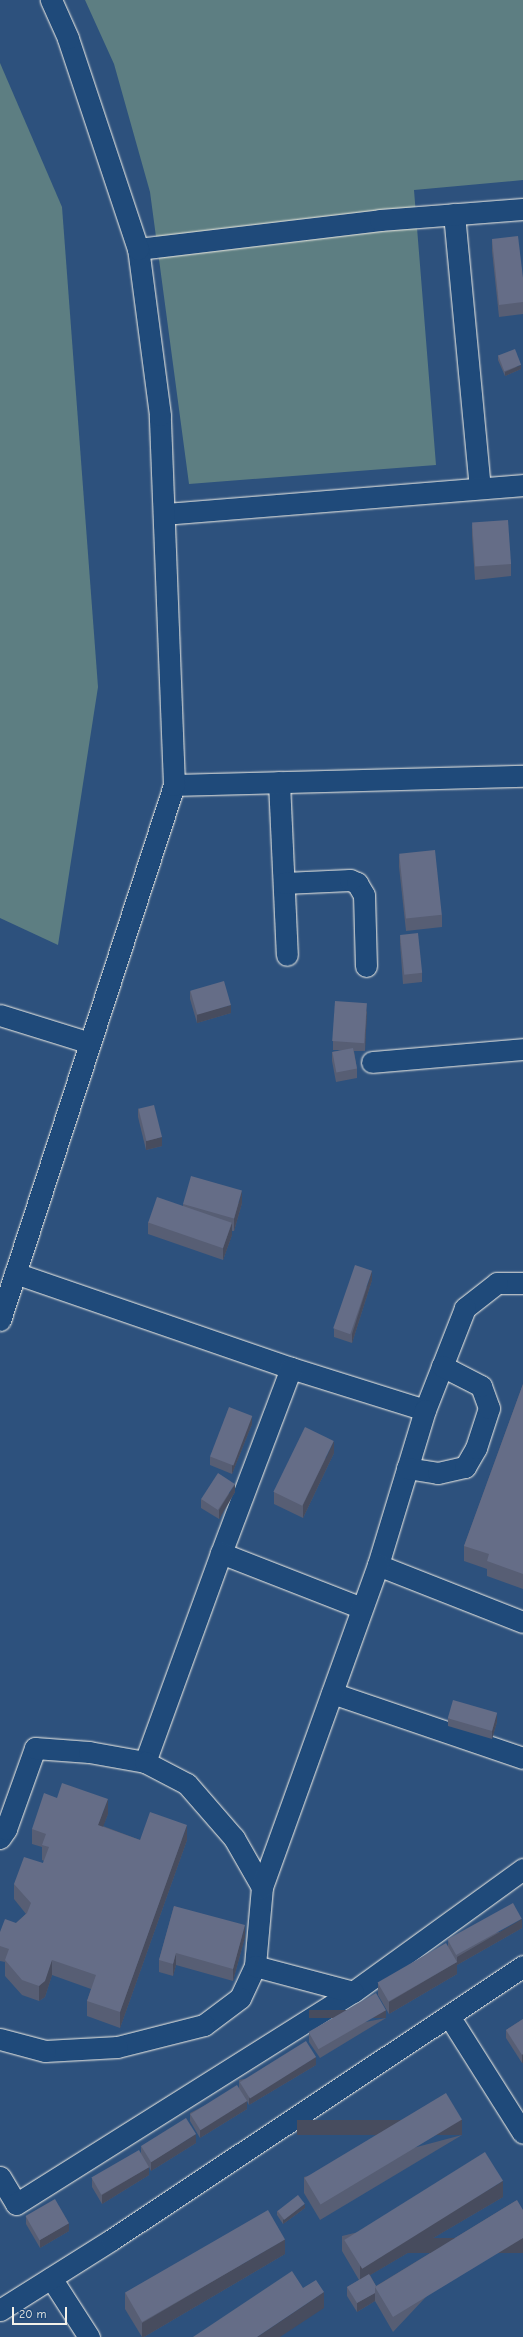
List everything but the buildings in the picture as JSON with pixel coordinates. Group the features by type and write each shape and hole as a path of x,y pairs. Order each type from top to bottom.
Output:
{"street":[{"path":"0,1320 174,784 160,415 138,249 68,38 51,0"},
{"path":"138,249 380,220 523,209"},
{"path":"454,214 480,488"},
{"path":"164,514 523,485"},
{"path":"174,784 523,776"},
{"path":"279,782 287,955"},
{"path":"284,883 350,880 357,883 364,895 366,966"},
{"path":"0,1015 90,1043"},
{"path":"372,1062 523,1049"},
{"path":"15,1273 291,1368 425,1410"},
{"path":"0,2039 45,2051 117,2047 204,2025 240,1998 255,1966 262,1887 378,1565 425,1410 442,1366 466,1308 497,1283 523,1283"},
{"path":"407,1468 438,1473 465,1467 476,1448 489,1408 481,1386 442,1366"},
{"path":"145,1762 221,1553 291,1368"},
{"path":"221,1553 362,1608"},
{"path":"378,1565 523,1622"},
{"path":"332,1693 523,1758"},
{"path":"0,1838 6,1829 35,1748 89,1752 145,1762 187,1784 234,1838 262,1887"},
{"path":"0,2176 16,2204 353,1992 523,1869"},
{"path":"255,1966 353,1992"},
{"path":"0,2310 523,1966"},
{"path":"449,2016 523,2133"},
{"path":"50,2278 89,2337"}],"green space":[{"path":"85,0 523,0 523,180 414,190 436,465 189,484 150,192 114,64"},
{"path":"0,63 62,207 98,687 58,945 0,918"}]}
